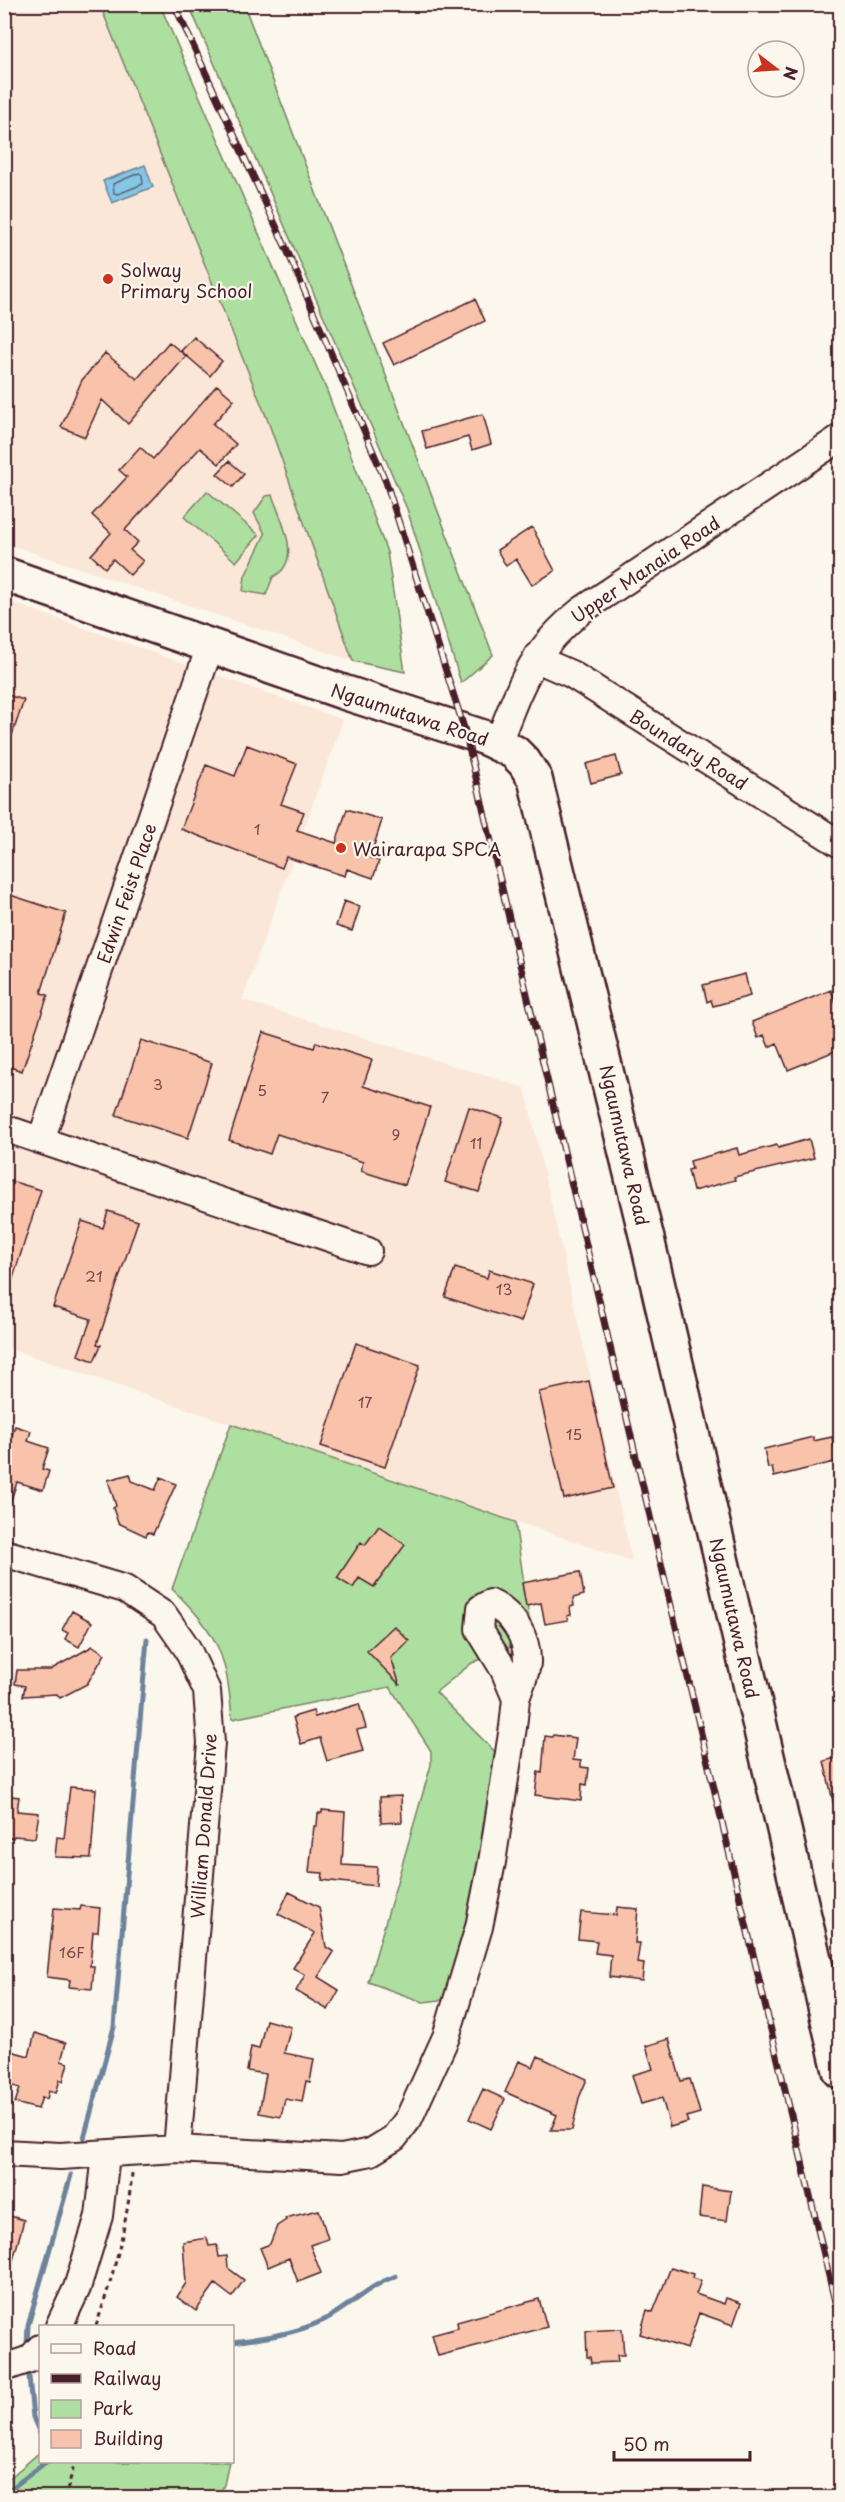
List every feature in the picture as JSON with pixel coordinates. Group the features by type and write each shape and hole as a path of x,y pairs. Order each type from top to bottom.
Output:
{"main road":[{"name":"Ngaumutawa Road","path":"4,574 498,743 514,752 525,762 535,779 640,1209 840,2071"}],"street":[{"name":"Upper Manaia Road","path":"498,743 521,686 537,656 562,627 582,610 840,438"},
{"name":"Edwin Feist Place","path":"41,1140 210,646"},
{"name":"Boundary Road","path":"537,656 548,664 571,674 840,844"},
{"path":"4,1128 368,1251"},
{"name":"William Donald Drive","path":"4,1553 125,1589 145,1602 164,1615 186,1648 207,1691 211,1743 177,2149"},
{"path":"4,2153 60,2156 177,2149 342,2158 371,2152 394,2138 409,2118 446,2037 479,1926 492,1862 516,1699"},
{"path":"58,2325 77,2288 99,2216 106,2154"},
{"path":"4,2368 30,2359 39,2349"}],"path":[{"path":"96,2325 113,2274 129,2196 134,2153"},
{"path":"65,2498 75,2463"}],"shaded area":[{"name":"Solway Primary School","path":"5,5 100,5 268,421 353,661 5,543"},
{"path":"5,600 343,720 242,1000 525,1088 632,1561 5,1347"}],"green space":[{"path":"100,5 160,5 327,391 387,552 405,672 353,661 268,421"},
{"path":"189,5 244,5 493,655 461,683 407,509"},
{"path":"207,491 259,535 236,562 184,517"},
{"path":"272,495 288,540 287,561 282,570 273,577 266,595 243,591 245,576 265,534 254,513 266,496"},
{"path":"231,1424 515,1522 532,1638 472,1663 436,1692 504,1761 457,1998 423,2002 368,1982 431,1765 431,1751 390,1687 232,1719 227,1678 218,1647 201,1619 172,1589"},
{"path":"39,2453 39,2463 229,2463 224,2485 218,2497 5,2497 5,2482"}],"water":[{"path":"145,165 153,187 112,203 103,181"}],"building":[{"path":"475,299 485,321 394,365 383,343"},
{"path":"194,337 222,361 210,376 181,351"},
{"path":"169,342 186,356 128,424 102,400 85,437 61,427 82,380 105,353 137,379"},
{"path":"217,385 234,400 213,424 236,444 219,464 200,448 125,530 138,542 130,550 143,561 130,575 113,559 105,568 91,555 111,533 92,515 127,477 119,470 140,447 153,459"},
{"path":"483,414 491,444 472,450 468,437 427,449 422,431"},
{"path":"229,461 244,474 233,487 217,474"},
{"path":"532,527 555,571 532,585 516,559 506,566 497,550"},
{"path":"4,694 24,700 7,750 4,749"},
{"path":"247,745 297,764 281,804 304,812 297,830 336,843 347,809 382,820 370,858 379,861 373,878 347,869 345,876 286,857 282,868 181,829 206,765 235,776"},
{"path":"616,756 621,775 591,783 586,764"},
{"path":"4,893 66,913 41,993 48,995 22,1071 4,1065"},
{"path":"344,901 360,907 352,931 336,926"},
{"path":"745,974 750,996 713,1006 711,1000 707,1002 703,985"},
{"path":"831,990 840,1015 840,1049 788,1070 777,1043 769,1047 764,1035 758,1038 752,1022"},
{"path":"263,1032 314,1048 316,1042 372,1060 363,1086 430,1107 405,1185 361,1171 363,1162 277,1134 270,1154 229,1140"},
{"path":"141,1040 212,1063 188,1138 116,1115"},
{"path":"469,1107 503,1118 479,1192 445,1182"},
{"path":"809,1139 814,1158 734,1177 735,1180 693,1191 688,1170 692,1169 690,1161 737,1148 739,1155 777,1145 778,1148"},
{"path":"4,1179 41,1190 8,1294 4,1294"},
{"path":"108,1211 138,1221 97,1344 101,1345 94,1361 78,1355 91,1319 53,1307 82,1221 103,1228"},
{"path":"455,1268 487,1278 489,1270 533,1284 521,1322 445,1297"},
{"path":"356,1343 420,1365 385,1467 321,1446"},
{"path":"589,1381 613,1488 564,1499 539,1392"},
{"path":"15,1426 31,1431 28,1441 49,1448 42,1469 49,1471 43,1490 17,1482 7,1512 4,1511 4,1459"},
{"path":"813,1437 813,1441 832,1437 838,1461 774,1477 772,1467 768,1468 764,1449"},
{"path":"130,1474 132,1481 155,1490 161,1477 176,1484 153,1534 148,1532 146,1536 118,1523 113,1508 116,1506 108,1480"},
{"path":"379,1526 405,1545 374,1587 359,1578 353,1588 337,1578 361,1542 365,1545"},
{"path":"580,1572 584,1595 573,1598 574,1606 570,1607 571,1615 567,1616 568,1620 545,1624 541,1603 526,1606 522,1583"},
{"path":"72,1611 92,1622 79,1647 65,1639 68,1633 62,1630"},
{"path":"394,1626 409,1641 391,1658 400,1685 367,1651"},
{"path":"93,1646 105,1654 87,1684 60,1698 57,1694 23,1696 25,1686 15,1684 17,1670 50,1670"},
{"path":"359,1704 366,1728 357,1730 363,1751 327,1761 320,1738 301,1744 293,1717 313,1711 315,1717"},
{"path":"553,1735 576,1738 573,1760 581,1761 581,1767 589,1768 587,1785 582,1784 581,1801 535,1795 538,1772 542,1773 545,1736 552,1737"},
{"path":"840,1757 840,1805 834,1806 824,1761"},
{"path":"70,1787 96,1789 91,1858 55,1857 57,1837 64,1838"},
{"path":"4,1795 19,1797 17,1811 39,1813 35,1838 4,1837"},
{"path":"401,1796 402,1822 381,1823 380,1797"},
{"path":"322,1810 345,1812 342,1865 377,1867 376,1886 322,1880 323,1873 309,1872 314,1826 317,1826 318,1813 322,1813"},
{"path":"289,1892 319,1907 326,1947 334,1952 318,1977 339,1990 328,2010 296,1991 305,1975 293,1968 315,1933 278,1914"},
{"path":"81,1906 100,1908 98,1932 93,1932 90,1966 94,1966 92,1989 69,1987 70,1980 47,1977 54,1908 80,1910"},
{"path":"617,1907 638,1909 635,1943 640,1943 637,1963 644,1964 642,1981 609,1977 611,1955 595,1953 597,1941 578,1939 581,1912 616,1915"},
{"path":"266,2020 291,2027 284,2053 314,2059 310,2082 306,2081 302,2102 285,2099 281,2117 259,2113 266,2074 247,2071 251,2047 259,2049"},
{"path":"35,2033 66,2043 61,2061 68,2063 63,2081 60,2080 56,2093 49,2091 47,2099 42,2097 38,2109 15,2103 20,2088 4,2083 4,2049 29,2056"},
{"path":"669,2039 681,2081 690,2079 700,2113 686,2117 688,2122 670,2127 662,2098 641,2104 632,2075 653,2069 646,2046"},
{"path":"538,2056 587,2079 579,2098 572,2130 551,2130 557,2115 505,2092 519,2061 533,2067"},
{"path":"483,2089 505,2099 491,2129 469,2119"},
{"path":"702,2187 731,2191 727,2221 699,2217"},
{"path":"319,2210 328,2239 310,2245 321,2273 298,2282 289,2258 268,2267 260,2248 270,2244 277,2226 286,2220 285,2218"},
{"path":"4,2214 24,2220 9,2275 4,2274"},
{"path":"207,2238 209,2246 217,2245 219,2257 227,2256 228,2268 244,2280 232,2297 215,2284 196,2311 177,2297 186,2283 183,2242"},
{"path":"671,2267 693,2274 692,2278 701,2281 696,2294 724,2304 726,2298 741,2303 733,2325 699,2313 687,2349 640,2334 647,2310 653,2312"},
{"path":"539,2299 547,2327 438,2356 432,2335 458,2328 457,2322"},
{"path":"622,2329 624,2355 617,2355 618,2362 591,2363 590,2357 587,2357 586,2331"}],"waterway":[{"path":"84,2138 114,2027 147,1639"},
{"path":"27,2345 28,2325 71,2175"},
{"path":"234,2342 279,2335 313,2325 333,2315 376,2285 396,2276"},
{"path":"29,2377 33,2417 39,2432"},
{"path":"4,2494 45,2463"}],"railway":[{"path":"174,4 287,250 386,482 465,731 840,2323"}],"place":[{"name":"Solway Primary School","path":"108,279"},
{"name":"Wairarapa SPCA","path":"341,848"}]}
